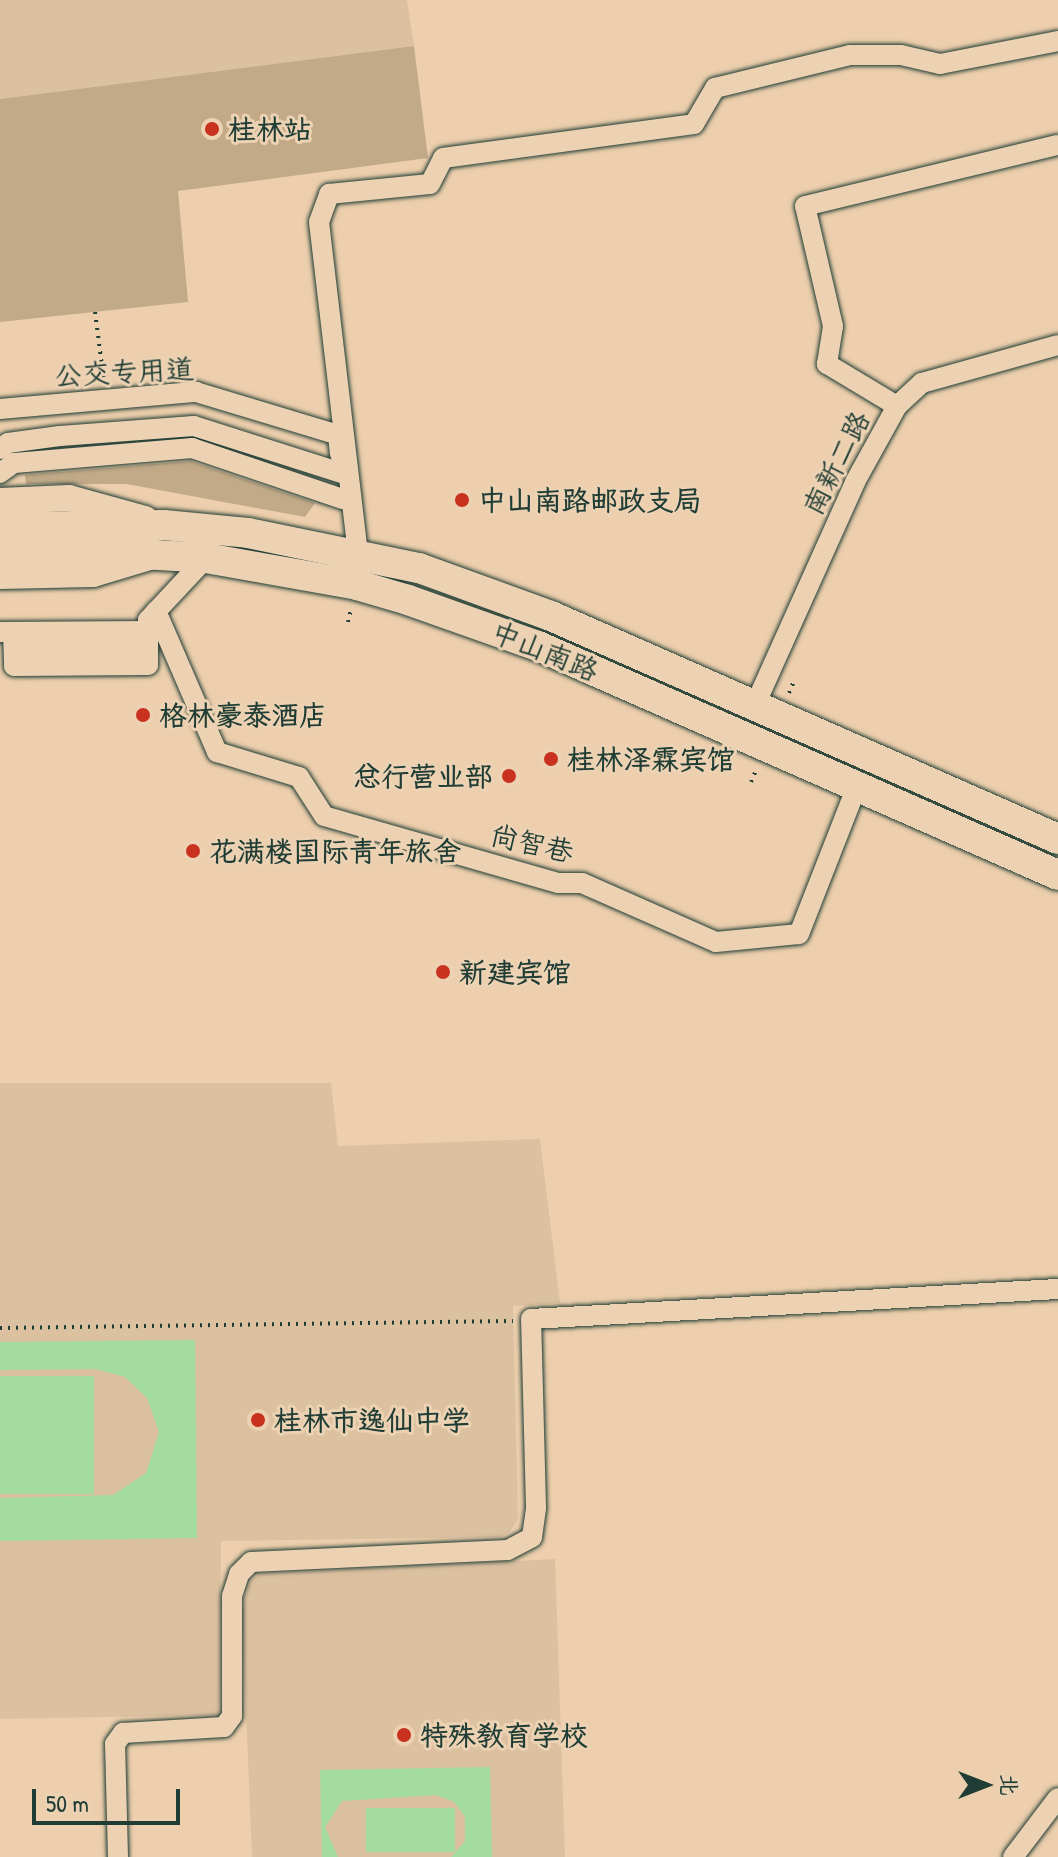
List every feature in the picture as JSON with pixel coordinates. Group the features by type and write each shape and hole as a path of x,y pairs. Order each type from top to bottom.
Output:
{"highway":[{"name":"中山南路","path":"0,527 354,553 483,590 755,705 1058,839"},
{"name":"中山南路","path":"0,552 163,539 206,558 357,585 472,621 1058,875"}],"main road":[{"path":"0,501 69,498 163,539"},
{"path":"0,576 93,574 163,539"}],"street":[{"path":"354,553 319,222 329,194 430,184 443,158 694,124 715,88 850,55 901,55 940,64 1058,41"},
{"path":"897,406 827,364 833,326 805,206 1058,145"},
{"name":"南新二路","path":"755,705 855,482 897,406 922,383 1058,345"},
{"name":"公交专用道","path":"0,409 196,392 338,435 342,480"},
{"path":"0,435 149,415 195,414 342,480"},
{"path":"0,449 8,443 47,438 194,426 342,480"},
{"path":"0,461 12,452 192,437 342,480"},
{"path":"0,473 14,463 192,448 342,480"},
{"path":"342,480 354,553"},
{"path":"9,638 148,640 148,620 206,558"},
{"name":"尚智巷","path":"156,611 217,752 299,777 324,816 558,883 582,883 716,942 799,934 857,786"},
{"path":"118,1857 115,1744 123,1733 224,1727 232,1716 232,1596 239,1574 251,1562 508,1550 532,1537 536,1507 531,1319 1058,1289"},
{"path":"1013,1857 1058,1798"}],"path":[{"path":"0,1328 531,1319"}],"shaded area":[{"path":"0,0 407,0 414,46 0,99"},
{"name":"桂林市逸仙中学","path":"0,1083 331,1083 338,1146 540,1139 560,1303 513,1306 518,1519 510,1532 500,1537 221,1541 219,1715 0,1719"},
{"name":"特殊教育学校","path":"555,1559 565,1857 252,1857 242,1613 249,1584 259,1574"}],"green space":[{"path":"195,1340 197,1538 0,1541 0,1498 113,1495 146,1473 159,1432 147,1398 125,1377 96,1369 0,1370 0,1342"},
{"path":"0,1376 94,1376 94,1494 0,1494"},
{"path":"490,1767 492,1857 451,1857 465,1841 465,1817 454,1802 436,1795 342,1801 325,1827 338,1857 322,1857 320,1770"},
{"path":"366,1808 455,1808 455,1852 366,1852"}],"building":[{"name":"桂林站","path":"414,46 428,158 178,191 188,302 0,322 0,99"},
{"path":"190,461 315,503 305,517 127,484 26,484 25,475"}],"place":[{"name":"桂林站","path":"212,129"},
{"name":"中山南路邮政支局","path":"462,500"},
{"name":"格林豪泰酒店","path":"143,715"},
{"name":"桂林泽霖宾馆","path":"551,759"},
{"name":"总行营业部","path":"509,776"},
{"name":"花满楼国际青年旅舍","path":"193,851"},
{"name":"新建宾馆","path":"443,972"},
{"name":"桂林市逸仙中学","path":"258,1420"},
{"name":"特殊教育学校","path":"404,1735"}]}
